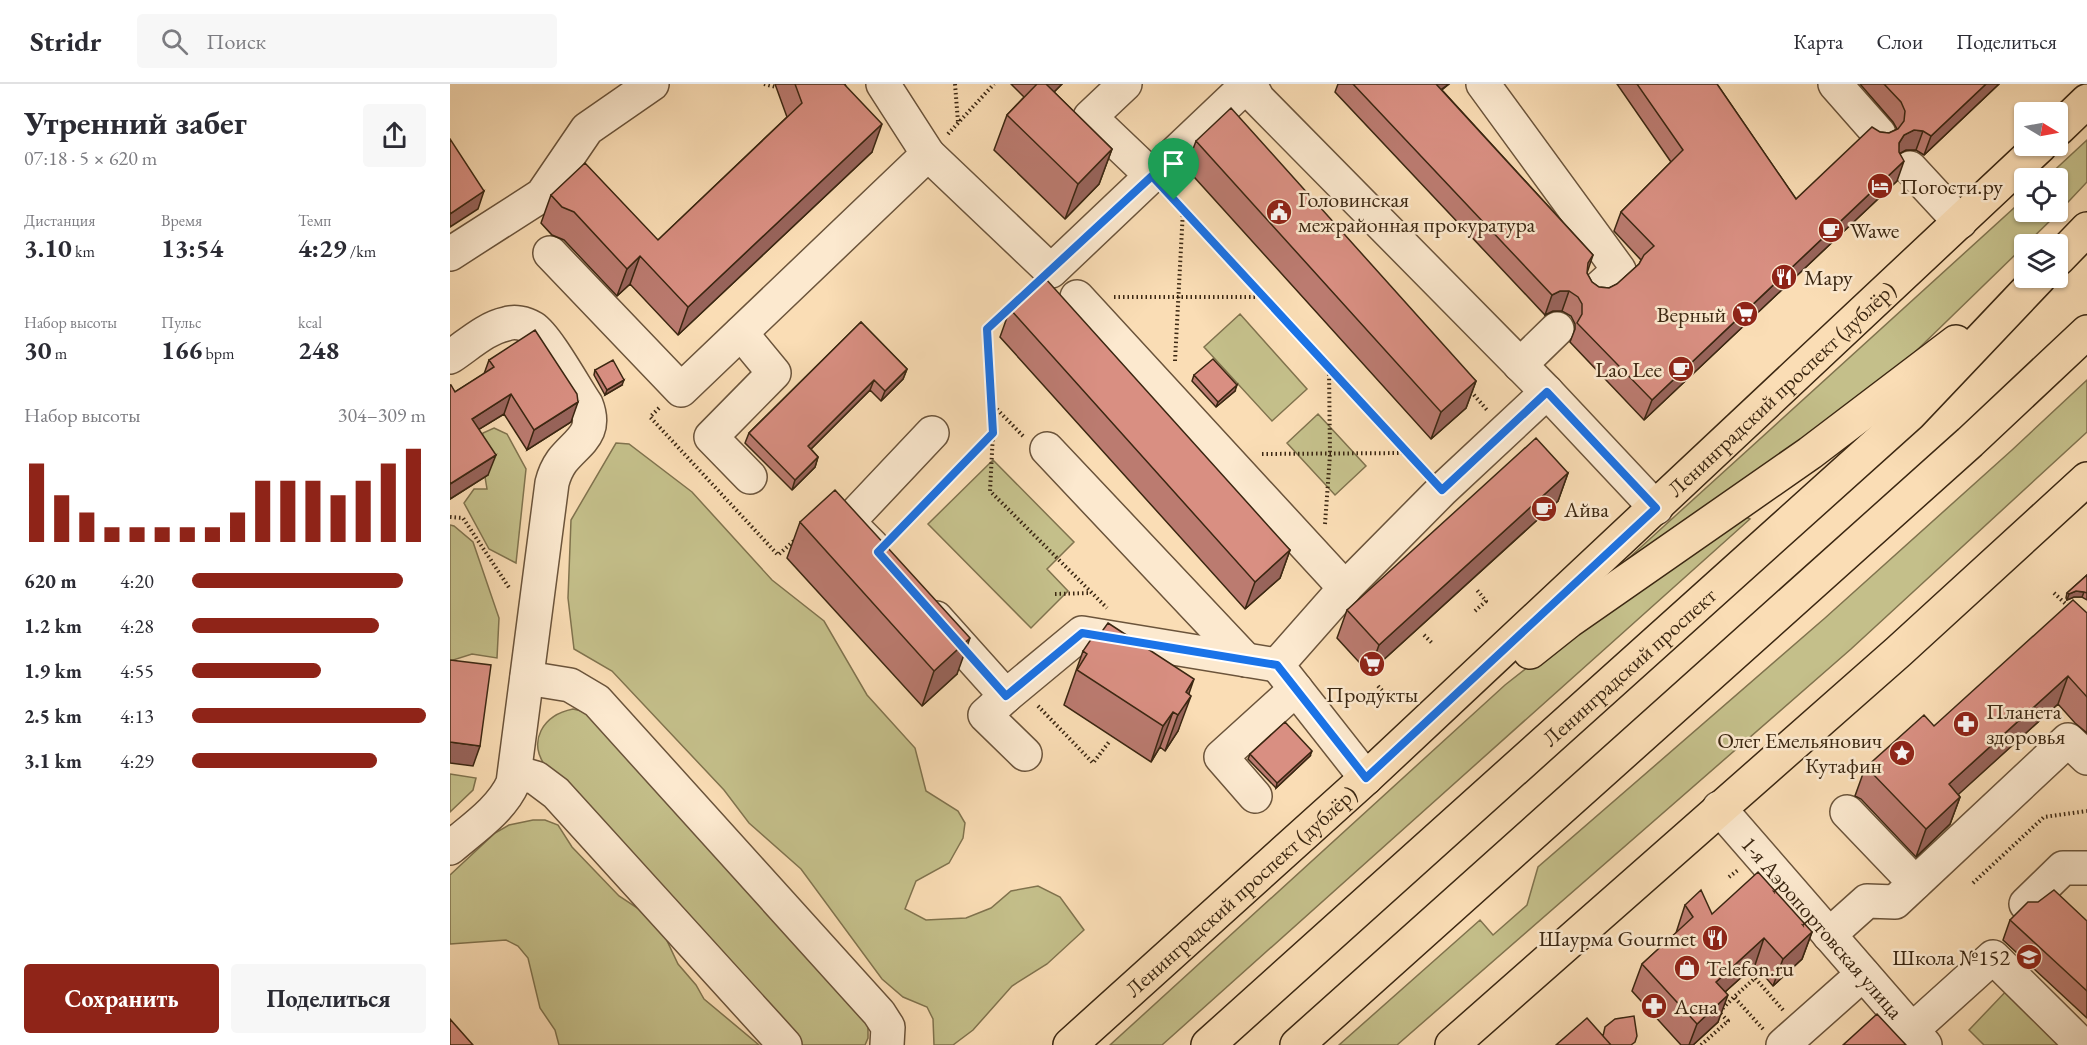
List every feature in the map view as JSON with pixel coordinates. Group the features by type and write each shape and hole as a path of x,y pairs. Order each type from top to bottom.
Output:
{"main road":[{"path":"2068,119 2087,101"},
{"name":"Ленинградский проспект (дублёр)","path":"1070,1045 1375,769 1656,508 2028,156"},
{"name":"Ленинградский проспект","path":"2068,249 2087,230"},
{"path":"1375,769 1569,621 1810,453 2023,288"},
{"name":"Ленинградский проспект","path":"1208,1045 1910,414 2029,288"},
{"path":"1297,1045 1970,442 2087,332"},
{"path":"1452,1045 1898,652 2087,479"}],"street":[{"path":"450,254 542,195 587,129 652,84"},
{"path":"883,84 928,154 1051,271 1249,84 1258,99 1547,392 1656,508"},
{"path":"1483,84 1619,270 1598,289"},
{"path":"1835,84 1879,134"},
{"path":"2068,110 2087,87"},
{"path":"1110,89 1090,117 1152,176"},
{"path":"550,253 681,390 928,154"},
{"path":"1910,168 1960,222"},
{"path":"1077,297 1345,588"},
{"path":"450,357 493,328 513,323 533,328 543,339 586,404 591,425 587,434 561,463 552,483 513,783 503,800 450,848"},
{"path":"1520,365 1557,329"},
{"path":"741,333 774,373 711,437 750,477"},
{"path":"1255,796 1221,757 1273,671 1345,588 1442,490 1547,392"},
{"path":"885,561 848,522 932,433"},
{"path":"1047,449 1375,769"},
{"path":"917,597 1012,691"},
{"path":"1025,754 985,715 1082,633 1273,671"},
{"path":"527,678 570,685 597,701 879,1013 888,1027 887,1045"},
{"path":"1829,935 1867,902 1895,902 2068,740 2087,758"},
{"path":"515,772 536,778 556,793 785,1045"},
{"name":"1-я Аэропортовская улица","path":"1719,808 1918,1037"},
{"path":"1847,812 1915,883"},
{"path":"2026,904 2063,868 2087,868"},
{"path":"1918,1037 1993,957 2082,1045"},
{"path":"1784,1037 1863,974"}],"path":[{"path":"764,84 776,87"},
{"path":"955,84 958,123"},
{"path":"928,154 994,84"},
{"path":"1152,176 1442,490"},
{"path":"1174,402 1183,209"},
{"path":"1051,271 987,329 993,433 990,491 1108,610"},
{"path":"1077,297 1263,297"},
{"path":"1322,563 1330,455 1329,369"},
{"path":"1466,386 1506,430"},
{"path":"992,404 1031,444 1047,449"},
{"path":"885,561 993,433"},
{"path":"1222,454 1406,453"},
{"path":"450,517 463,518 534,625"},
{"path":"1475,611 1486,601 1477,590"},
{"path":"1055,594 1092,593"},
{"path":"2054,593 2077,615"},
{"path":"1424,635 1432,643"},
{"path":"1378,686 1387,696 1392,691"},
{"path":"1012,691 1093,763 1108,742"},
{"path":"1973,884 2044,817 2087,811"},
{"path":"1701,1045 1728,1021 1719,1012 1755,978 1784,1037"},
{"path":"1734,997 1784,1037"}],"shaded area":[{"path":"2087,140 2087,182 2068,202 2068,168 2057,168"},
{"path":"2014,208 2014,222 2049,222 2036,234 2014,234 2014,256 1914,353 1807,444 1619,567"},
{"path":"1240,314 1307,389 1272,421 1204,347"},
{"path":"2087,380 2087,432 1851,649 1397,1045 1339,1045 1480,920 1493,935 1527,905 1538,867 1825,618"},
{"path":"1318,414 1366,466 1335,495 1287,443"},
{"path":"494,428 507,434 526,469 516,563 489,549 464,503 474,489 487,489 480,447 483,433"},
{"path":"616,443 629,444 692,492 772,580 824,621 867,695 915,748 926,791 958,811 965,823 963,838 949,863 916,881 905,909 926,920 966,918 991,908 1011,891 1038,886 1060,897 1084,930 1047,964 1012,986 973,1030 953,1045 934,1045 933,1019 927,1007 903,997 882,979 801,869 749,823 724,790 612,671 574,649 568,598 571,520"},
{"path":"993,460 1074,542 1047,569 1068,591 1031,628 928,524"},
{"path":"1746,517 1750,519 1162,1045 1110,1045 1505,685 1576,629"},
{"path":"450,525 473,542 499,618 497,658 472,654 450,661"},
{"path":"573,709 586,712 868,1023 868,1038 865,1045 798,1045 546,767 538,748 541,730 553,717"},
{"path":"450,774 476,778 473,790 450,812"},
{"path":"545,820 558,825 572,847 619,896 651,917 660,926 678,964 696,985 704,999 759,1045 559,1045 555,1030 540,1008 528,958 518,946 506,940 450,944 450,875 495,833 509,825"},
{"path":"2011,986 2071,1045 1984,1045 1969,1030"}],"building":[{"path":"795,84 844,84 882,124 688,307 640,256 627,269 574,212 562,207 551,195 585,163 658,240 802,103"},
{"path":"1037,84 1046,84 1112,149 1078,184 1007,115"},
{"path":"1353,84 1436,84 1593,255 1588,263 1587,273 1592,282 1599,287 1609,288 1617,284 1639,264 1644,255 1654,246 1621,212 1683,150 1637,84 1717,84 1796,199 1872,127 1880,132 1889,133 1898,129 1904,121 1905,111 1901,102 1884,84 1986,84 1931,136 1923,131 1914,130 1904,135 1899,143 1899,152 1904,161 1652,400 1577,323 1582,314 1582,304 1578,297 1569,291 1560,291 1552,295"},
{"path":"1231,108 1476,381 1441,412 1196,141"},
{"path":"450,139 484,191 450,214"},
{"path":"1045,278 1290,550 1255,582 1010,309"},
{"path":"861,322 907,369 885,391 874,380 808,446 818,457 795,480 749,433"},
{"path":"535,330 577,394 578,402 534,430 511,394 472,419 496,455 450,484 450,385 455,392 494,367 489,360"},
{"path":"1213,359 1237,385 1218,402 1194,375"},
{"path":"613,360 624,380 607,390 595,370"},
{"path":"1536,438 1568,473 1379,645 1347,610"},
{"path":"835,490 970,638 934,671 800,522"},
{"path":"2087,575 2087,593 2076,591 2067,593"},
{"path":"2073,600 2087,613 2087,697 2068,676 1949,784 1960,797 1926,829 1865,768 1924,715 1934,726"},
{"path":"1108,623 1194,679 1186,692 1191,696 1178,715 1173,712 1163,726 1077,670 1087,654 1083,651 1094,635 1098,637"},
{"path":"450,660 491,665 480,746 450,742"},
{"path":"1285,722 1312,751 1277,783 1250,754"},
{"path":"1758,872 1812,932 1783,959 1764,938 1716,982 1728,995 1697,1024 1642,964 1693,917 1685,905 1701,890 1712,914"},
{"path":"2054,890 2087,921 2087,991 2010,920 2028,902 2038,902"},
{"path":"1877,1014 1906,1045 1843,1045"},
{"path":"1634,1016 1637,1036 1635,1042 1631,1045 1611,1045 1603,1036 1605,1027 1615,1019"},
{"path":"1587,1018 1611,1045 1556,1045"},
{"path":"450,1019 473,1045 450,1045"}],"place":[{"name":"Погости.ру","path":"1880,186"},
{"name":"Головинская межрайонная прокуратура","path":"1279,212"},
{"name":"Wawe","path":"1831,230"},
{"name":"Мару","path":"1784,277"},
{"name":"Верный","path":"1745,314"},
{"name":"Lao Lee","path":"1681,369"},
{"name":"Айва","path":"1544,509"},
{"name":"Продукты","path":"1372,664"},
{"name":"Планета здоровья","path":"1966,724"},
{"name":"Олег Емельянович Кутафин","path":"1902,753"},
{"name":"Шаурма Gourmet","path":"1715,938"},
{"name":"Школа №152","path":"2029,957"},
{"name":"Telefon.ru","path":"1687,968"},
{"name":"Асна","path":"1654,1006"}],"route":[{"path":"1152,176 1174,200 1442,490 1547,392 1656,508 1366,778 1277,665 1082,633 1006,696 878,552 993,433 987,329 1152,176"}]}
